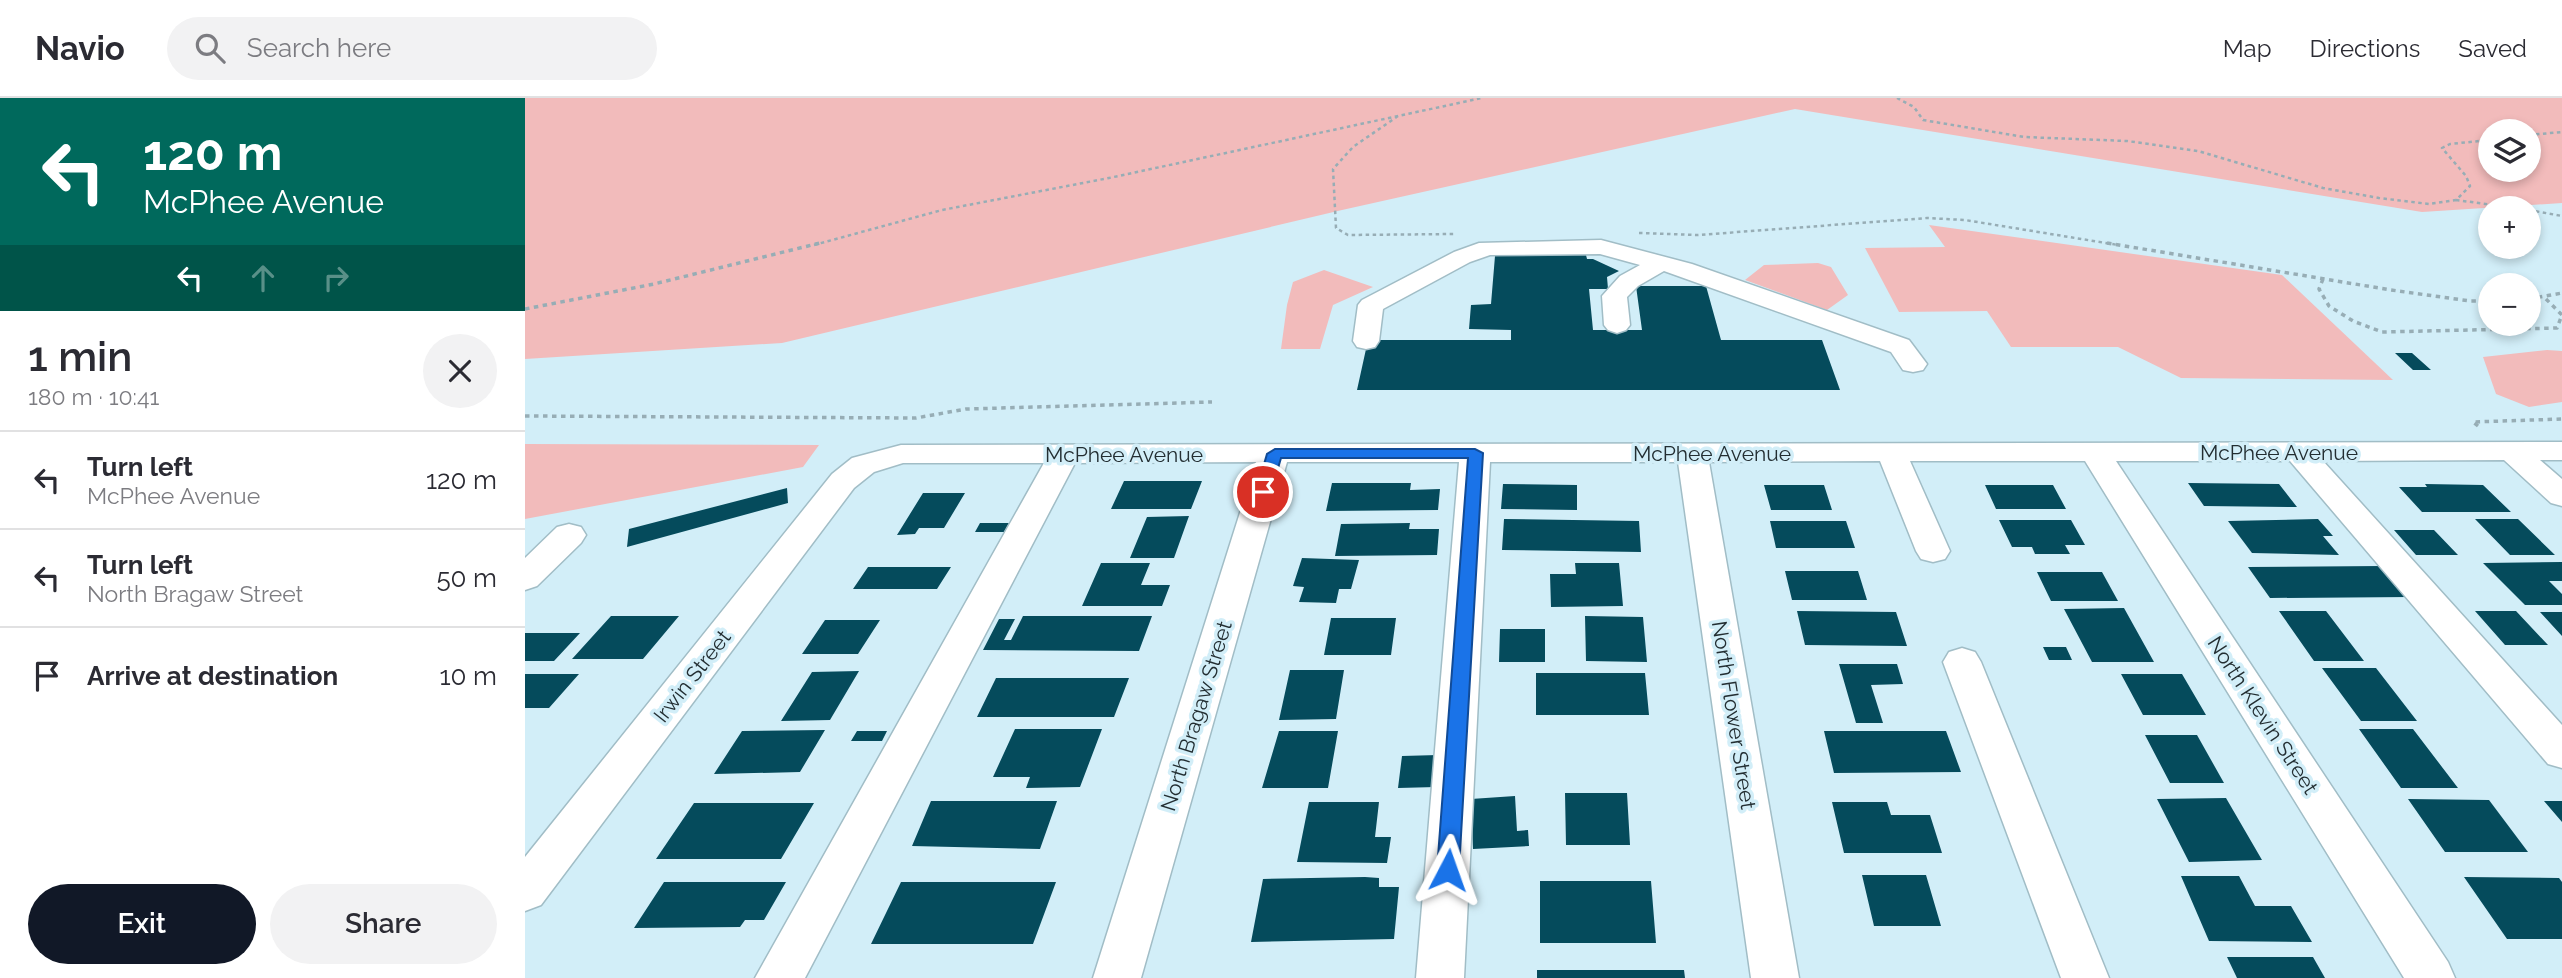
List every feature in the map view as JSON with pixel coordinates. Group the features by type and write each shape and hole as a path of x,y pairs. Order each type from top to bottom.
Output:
{"street":[{"path":"1366,341 1371,305 1462,257 1487,248 1601,247 1661,263 1900,346 1913,364"},
{"path":"1617,325 1614,296 1629,281 1661,263"},
{"path":"1339,454 1402,431 1515,431 1533,436 1558,453"},
{"path":"2512,451 2562,496"},
{"name":"McPhee Avenue","path":"863,466 901,454 2562,451"},
{"path":"1891,452 1933,551"},
{"name":"North Klevin Street","path":"2095,452 2431,978"},
{"path":"2299,452 2562,752"},
{"path":"1440,978 1475,453"},
{"name":"North Flower Street","path":"1692,453 1775,978"},
{"path":"779,978 1064,454"},
{"name":"North Bragaw Street","path":"1117,978 1275,454"},
{"name":"Irwin Street","path":"525,891 843,481 863,466"},
{"path":"525,578 569,535"},
{"path":"1962,662 2085,978"}],"path":[{"path":"525,309 654,284 755,260 941,209 1109,178 1482,98"},
{"path":"1897,98 1914,107 1923,120 2024,137 2150,143 2198,150 2323,188 2429,204 2456,200 2478,203"},
{"path":"1398,116 1353,147 1333,169 1336,228 1348,235 1466,233"},
{"path":"2541,134 2562,132"},
{"path":"2456,200 2470,187 2466,176 2442,148 2450,144 2478,141"},
{"path":"2541,212 2562,216"},
{"path":"1630,232 1698,235 1927,218 1965,220 2430,296 2478,300"},
{"path":"2323,279 2319,289 2329,306 2353,321 2382,332 2557,328 2562,316 2543,296"},
{"path":"2543,296 2562,293"},
{"path":"525,416 916,418 966,409 1212,402"},
{"path":"2478,426 2473,422 2562,419"}],"shaded area":[{"path":"525,98 2562,98 2562,203 2541,204 2541,196 2478,196 2478,208 2422,212 1795,109 1342,210 782,343 525,359"},
{"path":"1929,225 2282,275 2393,380 2181,378 2118,347 2011,347 1987,311 1899,312 1865,248 1945,247"},
{"path":"1818,263 1831,267 1848,295 1827,310 1745,280 1764,265"},
{"path":"1324,270 1373,287 1333,305 1320,349 1281,349 1293,282"},
{"path":"2547,350 2562,351 2562,402 2529,407 2496,394 2483,357"},
{"path":"525,444 819,445 803,467 525,519"}],"building":[{"path":"1586,255 1587,259 1593,259 1619,271 1607,277 1608,289 1589,289 1593,330 1642,330 1636,286 1706,286 1721,340 1822,340 1840,390 1357,390 1368,340 1511,340 1511,330 1469,329 1471,305 1491,304 1495,256"},
{"path":"2395,353 2412,353 2431,370 2413,370"},
{"path":"1124,481 1202,481 1191,509 1111,509"},
{"path":"1332,483 1411,483 1410,490 1440,489 1438,510 1326,511"},
{"path":"2188,483 2279,484 2297,507 2204,506"},
{"path":"1503,484 1577,485 1577,510 1501,509"},
{"path":"2425,484 2483,485 2511,512 2422,512 2399,487 2427,487"},
{"path":"1764,485 1824,485 1832,510 1771,510"},
{"path":"1985,485 2053,485 2066,509 1996,509"},
{"path":"787,488 788,503 627,547 629,529"},
{"path":"923,493 965,493 944,528 919,528 915,534 897,535"},
{"path":"1189,516 1174,558 1130,558 1147,517"},
{"path":"1504,519 1639,521 1641,552 1502,550"},
{"path":"2318,519 2333,536 2323,536 2339,555 2252,553 2228,521"},
{"path":"2475,519 2518,519 2555,555 2510,555"},
{"path":"1999,520 2071,520 2085,545 2065,545 2070,554 2035,554 2032,547 2012,547"},
{"path":"1770,521 1846,521 1855,548 1776,548"},
{"path":"980,523 1009,523 1004,532 975,532"},
{"path":"1410,523 1409,529 1439,529 1437,555 1335,556 1341,524"},
{"path":"2394,530 2434,530 2458,555 2416,555"},
{"path":"1302,558 1359,560 1351,589 1339,589 1336,603 1299,602 1304,587 1293,586"},
{"path":"2562,562 2562,581 2549,581 2562,594 2562,605 2525,605 2483,563"},
{"path":"1101,563 1150,563 1141,585 1170,585 1162,606 1082,606"},
{"path":"1575,563 1619,563 1623,606 1551,607 1550,574 1576,574"},
{"path":"2383,566 2410,597 2270,598 2248,567"},
{"path":"868,567 951,567 937,589 853,589"},
{"path":"1785,571 1858,571 1867,600 1792,600"},
{"path":"2037,572 2102,572 2118,601 2051,601"},
{"path":"2124,608 2154,662 2092,662 2064,609"},
{"path":"1797,611 1896,612 1907,646 1805,645"},
{"path":"2279,611 2326,611 2364,661 2314,661"},
{"path":"2475,611 2516,611 2548,645 2505,645"},
{"path":"2540,612 2562,612 2562,636"},
{"path":"611,616 679,616 643,659 572,659"},
{"path":"1023,616 1152,616 1139,651 983,650 999,619 1015,619 1004,640 1011,640"},
{"path":"1585,616 1643,617 1647,662 1586,661"},
{"path":"1331,618 1396,618 1391,655 1324,655"},
{"path":"825,620 880,620 858,654 802,654"},
{"path":"1500,629 1545,629 1545,662 1499,662"},
{"path":"525,633 580,633 554,661 525,661"},
{"path":"2043,647 2066,647 2072,660 2049,660"},
{"path":"1839,664 1897,664 1903,684 1871,685 1883,723 1856,723"},
{"path":"2322,668 2376,668 2417,721 2361,721"},
{"path":"1290,670 1344,670 1336,719 1279,720"},
{"path":"859,671 830,720 781,721 812,672"},
{"path":"1536,673 1645,673 1649,715 1536,715"},
{"path":"525,674 579,674 549,708 525,708"},
{"path":"2121,674 2182,674 2206,715 2143,715"},
{"path":"996,678 1129,678 1114,717 977,717"},
{"path":"1015,729 1102,729 1080,787 1026,788 1030,777 993,777"},
{"path":"2359,729 2413,729 2458,788 2401,788"},
{"path":"825,730 800,772 714,774 742,731"},
{"path":"857,731 887,731 882,741 851,741"},
{"path":"1279,731 1338,731 1328,788 1262,788"},
{"path":"1824,731 1946,731 1961,772 1834,773"},
{"path":"2145,735 2197,735 2224,783 2170,783"},
{"path":"1438,755 1436,787 1398,788 1402,756"},
{"path":"1565,793 1627,793 1630,845 1566,845"},
{"path":"1515,796 1517,831 1528,830 1529,846 1473,849 1471,799"},
{"path":"2226,798 2262,860 2189,862 2157,799"},
{"path":"2408,799 2489,800 2528,852 2445,852"},
{"path":"931,801 1057,801 1040,849 912,846"},
{"path":"2544,801 2562,801 2562,822"},
{"path":"1309,802 1379,802 1375,837 1391,837 1387,863 1297,862"},
{"path":"1832,802 1887,802 1891,815 1930,815 1942,853 1844,853"},
{"path":"694,803 814,803 781,859 656,859"},
{"path":"1862,875 1926,875 1941,926 1874,926"},
{"path":"2181,876 2239,876 2255,906 2291,906 2312,942 2209,941"},
{"path":"2464,877 2559,878 2562,882 2562,939 2507,939"},
{"path":"1379,878 1379,887 1399,887 1394,939 1251,942 1263,879"},
{"path":"1540,881 1651,881 1656,943 1540,943"},
{"path":"664,882 786,882 764,920 745,920 740,927 634,928"},
{"path":"901,882 1056,882 1033,944 871,944"},
{"path":"2227,957 2313,957 2325,978 2237,978"},
{"path":"1537,970 1684,970 1685,978 1537,978"}],"route":[{"path":"1263,492 1275,454 1475,453 1448,870"}]}
